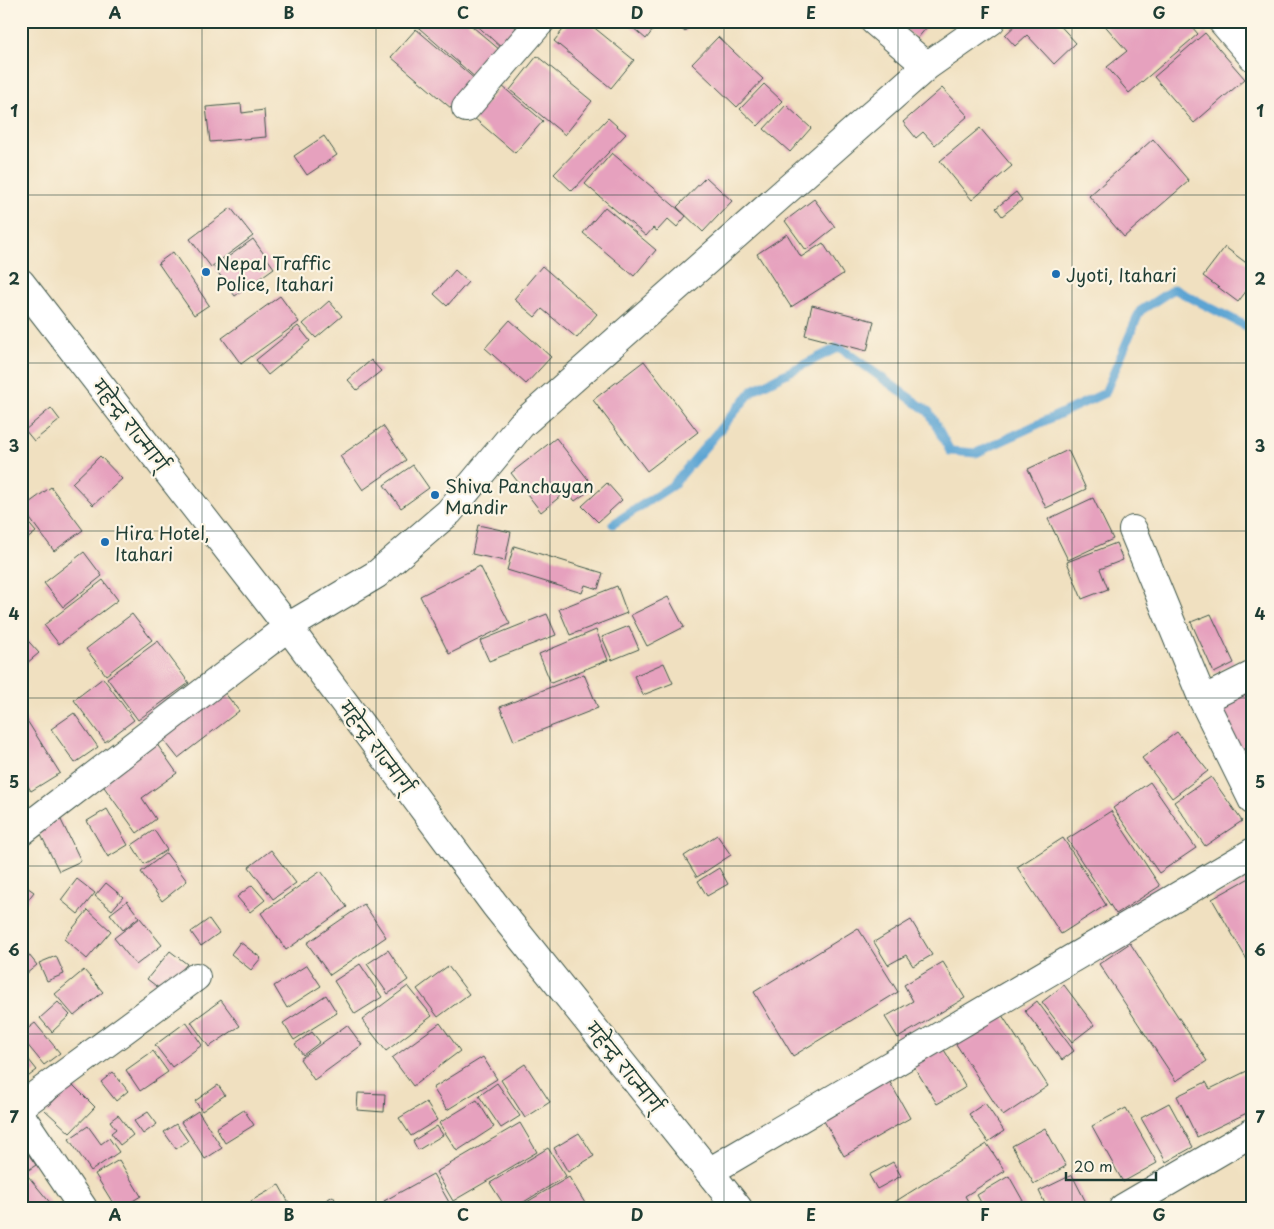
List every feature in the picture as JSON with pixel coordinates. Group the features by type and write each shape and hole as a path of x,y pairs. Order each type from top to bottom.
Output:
{"main road":[{"path":"466,108 541,21"},
{"path":"874,21 927,66"},
{"path":"21,832 288,627 377,574 449,512 521,425 927,66 991,21"},
{"path":"1222,21 1253,57"},
{"name":"महेन्द्र राज्मार्ग्","path":"21,283 288,627 495,905 738,1208"},
{"path":"1134,530 1202,700 1253,801"},
{"path":"1202,700 1253,675"},
{"path":"709,1172 1253,852"},
{"path":"21,1106 196,976"},
{"path":"21,1116 83,1208"},
{"path":"1123,1208 1253,1132"}],"building":[{"path":"411,21 466,21 501,51 477,79"},
{"path":"472,21 510,21 519,31 503,49"},
{"path":"570,21 586,21 634,60 611,88 554,41"},
{"path":"625,21 660,21 646,39"},
{"path":"672,21 693,21 685,32"},
{"path":"896,21 932,21 917,39"},
{"path":"1020,21 1056,21 1076,43 1054,64 1027,35 1015,46 1005,35"},
{"path":"1101,21 1187,21 1198,34 1129,93 1107,67 1127,51"},
{"path":"416,29 476,80 452,109 391,57"},
{"path":"1205,33 1245,79 1194,123 1154,77"},
{"path":"718,37 763,79 737,107 692,64"},
{"path":"537,56 592,101 565,135 510,90"},
{"path":"764,84 782,101 758,126 740,109"},
{"path":"502,86 543,121 515,153 474,118"},
{"path":"942,88 968,116 935,145 923,132 916,138 903,122"},
{"path":"241,104 242,113 264,110 266,137 210,142 206,107"},
{"path":"786,105 811,128 790,152 764,129"},
{"path":"608,118 626,134 572,191 554,174"},
{"path":"980,128 1012,166 972,200 940,161"},
{"path":"324,136 337,155 307,175 294,156"},
{"path":"1153,139 1189,181 1124,237 1089,196"},
{"path":"612,153 686,216 677,227 668,219 657,231 653,228 646,236 585,184"},
{"path":"706,177 732,201 703,232 677,207"},
{"path":"1016,192 1022,200 1002,216 996,208"},
{"path":"814,199 835,227 806,250 785,221"},
{"path":"605,207 656,250 634,276 583,233"},
{"path":"231,208 253,236 211,267 190,239"},
{"path":"787,234 801,257 823,243 843,274 791,307 757,254"},
{"path":"253,239 274,268 235,296 214,267"},
{"path":"1225,247 1253,268 1253,282 1238,302 1203,276"},
{"path":"173,252 209,305 194,315 158,263"},
{"path":"542,266 597,314 577,338 542,309 535,317 514,299"},
{"path":"455,270 468,282 447,306 434,294"},
{"path":"280,296 299,322 241,364 222,338"},
{"path":"329,301 342,316 316,338 303,324"},
{"path":"812,305 874,321 867,351 805,335"},
{"path":"510,320 551,357 526,384 485,348"},
{"path":"298,326 310,341 268,375 256,360"},
{"path":"371,360 381,371 357,390 348,380"},
{"path":"644,361 698,432 647,471 593,400"},
{"path":"51,408 60,420 34,441 25,430"},
{"path":"383,426 406,460 363,490 340,456"},
{"path":"556,438 594,487 575,501 567,491 541,512 511,473"},
{"path":"1068,450 1086,489 1046,508 1028,469"},
{"path":"100,456 122,479 93,505 72,483"},
{"path":"413,465 429,488 401,508 384,485"},
{"path":"607,483 622,500 598,522 582,506"},
{"path":"51,487 83,530 54,551 22,508"},
{"path":"1093,498 1113,539 1068,560 1048,519"},
{"path":"21,514 36,532 21,544"},
{"path":"478,525 511,532 505,561 472,554"},
{"path":"1116,543 1123,560 1100,569 1108,589 1082,599 1067,562"},
{"path":"514,546 603,573 598,589 585,585 582,593 507,570"},
{"path":"84,552 102,576 63,607 44,583"},
{"path":"480,566 510,624 449,654 420,596"},
{"path":"103,580 118,600 59,644 44,625"},
{"path":"617,586 627,613 570,635 559,609"},
{"path":"668,597 684,627 647,646 631,615"},
{"path":"132,614 152,640 106,675 86,649"},
{"path":"547,614 556,635 489,661 480,641"},
{"path":"1211,614 1234,663 1214,673 1191,622"},
{"path":"629,626 639,649 612,660 602,637"},
{"path":"596,630 608,660 551,683 539,654"},
{"path":"21,633 39,653 21,668"},
{"path":"158,641 189,683 138,720 107,678"},
{"path":"664,663 673,683 643,695 634,676"},
{"path":"584,674 598,708 514,741 500,707"},
{"path":"103,678 134,720 105,742 74,700"},
{"path":"221,688 239,711 178,758 160,735"},
{"path":"1253,688 1253,785 1214,707"},
{"path":"21,711 60,773 31,791 21,775"},
{"path":"74,713 98,747 75,763 51,729"},
{"path":"1177,732 1208,771 1172,798 1142,758"},
{"path":"154,740 177,773 142,798 156,819 137,833 99,780"},
{"path":"1211,777 1242,821 1205,846 1174,802"},
{"path":"1150,782 1196,848 1159,873 1113,808"},
{"path":"107,809 128,845 108,857 87,821"},
{"path":"1111,811 1160,886 1116,914 1067,839"},
{"path":"60,818 81,861 59,871 38,829"},
{"path":"154,830 167,850 144,864 132,845"},
{"path":"717,835 731,855 697,877 684,856"},
{"path":"1063,838 1106,905 1061,934 1017,867"},
{"path":"271,850 296,883 273,899 249,867"},
{"path":"166,853 187,881 162,901 141,872"},
{"path":"719,868 728,884 707,896 698,881"},
{"path":"321,871 347,907 286,950 261,913"},
{"path":"1253,876 1253,970 1212,899"},
{"path":"77,879 95,893 78,914 61,900"},
{"path":"21,883 34,892 21,909"},
{"path":"106,883 123,897 112,910 95,896"},
{"path":"252,885 265,900 250,912 237,897"},
{"path":"127,901 139,917 123,930 110,914"},
{"path":"364,904 386,937 330,975 307,943"},
{"path":"88,910 111,931 87,959 64,939"},
{"path":"140,918 162,945 136,965 114,938"},
{"path":"209,919 219,933 201,946 191,932"},
{"path":"911,920 932,955 913,966 906,955 888,965 874,942"},
{"path":"858,928 898,992 793,1056 754,992"},
{"path":"240,942 261,958 251,970 231,954"},
{"path":"1130,943 1207,1061 1176,1081 1099,964"},
{"path":"21,945 37,965 21,978"},
{"path":"388,950 408,980 388,994 367,964"},
{"path":"170,951 187,964 164,992 147,979"},
{"path":"56,956 64,974 47,981 39,963"},
{"path":"943,962 965,998 898,1038 885,1017 913,1001 904,985"},
{"path":"360,964 382,997 355,1014 334,981"},
{"path":"307,965 321,986 287,1008 274,986"},
{"path":"448,966 469,994 438,1017 417,989"},
{"path":"84,970 103,992 74,1016 55,994"},
{"path":"1064,985 1094,1025 1072,1042 1042,1002"},
{"path":"408,986 432,1016 386,1051 362,1020"},
{"path":"326,995 337,1013 294,1040 283,1023"},
{"path":"221,1000 240,1026 209,1047 191,1022"},
{"path":"1037,1001 1074,1051 1062,1060 1025,1011"},
{"path":"58,1002 70,1015 52,1032 40,1018"},
{"path":"1000,1012 1048,1086 1003,1116 954,1041"},
{"path":"186,1022 202,1045 172,1067 155,1045"},
{"path":"35,1023 60,1053 44,1065 21,1037 21,1034"},
{"path":"440,1023 460,1051 413,1086 392,1058"},
{"path":"347,1025 362,1045 314,1080 300,1059"},
{"path":"312,1032 320,1042 303,1055 295,1044"},
{"path":"943,1048 966,1087 937,1104 913,1065"},
{"path":"21,1050 37,1070 21,1082"},
{"path":"153,1051 168,1072 140,1091 126,1070"},
{"path":"483,1057 497,1079 447,1110 433,1088"},
{"path":"525,1064 550,1102 525,1118 501,1080"},
{"path":"1247,1071 1253,1084 1253,1110 1197,1137 1177,1096 1206,1082 1210,1089"},
{"path":"113,1072 128,1091 116,1101 101,1082"},
{"path":"887,1077 910,1118 844,1156 820,1114"},
{"path":"71,1083 95,1107 70,1133 45,1110"},
{"path":"497,1083 520,1116 501,1128 479,1096"},
{"path":"218,1085 225,1095 202,1111 195,1101"},
{"path":"358,1093 385,1094 384,1112 357,1110"},
{"path":"477,1100 494,1127 457,1151 439,1123"},
{"path":"426,1102 437,1120 411,1136 399,1118"},
{"path":"985,1103 1004,1131 988,1142 969,1114"},
{"path":"1169,1103 1193,1147 1166,1162 1141,1118"},
{"path":"1126,1108 1157,1163 1123,1182 1092,1126"},
{"path":"244,1110 254,1125 225,1143 216,1128"},
{"path":"198,1111 222,1148 205,1159 181,1122"},
{"path":"148,1112 157,1124 143,1134 134,1121"},
{"path":"118,1115 133,1135 120,1145 111,1133 116,1129 110,1121"},
{"path":"520,1123 537,1152 453,1201 436,1172"},
{"path":"176,1124 188,1141 176,1149 164,1132"},
{"path":"88,1126 101,1144 109,1138 119,1152 91,1171 69,1139"},
{"path":"437,1126 443,1135 418,1150 413,1141"},
{"path":"1045,1128 1066,1166 1034,1184 1012,1146"},
{"path":"579,1133 594,1156 568,1172 554,1148"},
{"path":"21,1144 36,1165 21,1175"},
{"path":"987,1144 1005,1171 965,1196 972,1208 885,1208"},
{"path":"548,1148 566,1176 514,1208 506,1208 490,1183"},
{"path":"119,1160 141,1196 121,1208 116,1208 95,1174"},
{"path":"893,1162 901,1176 877,1189 869,1175"},
{"path":"433,1174 450,1204 443,1208 388,1208 384,1201"},
{"path":"1072,1175 1089,1208 1047,1208 1039,1191"},
{"path":"28,1176 52,1205 49,1208 21,1208 21,1182"},
{"path":"1009,1176 1027,1208 984,1208 977,1195"},
{"path":"569,1177 588,1208 517,1208"},
{"path":"279,1185 292,1208 255,1208 251,1201"},
{"path":"333,1196 340,1208 313,1208"}],"waterway":[{"path":"613,524 673,485 753,390 839,347 929,412 950,451 976,453 1105,393 1140,311 1174,289 1248,327 1253,334"}],"place":[{"name":"Nepal Traffic Police, Itahari","path":"206,272"},
{"name":"Jyoti, Itahari","path":"1056,274"},
{"name":"Shiva Panchayan Mandir","path":"435,495"},
{"name":"Hira Hotel, Itahari","path":"105,542"}]}
